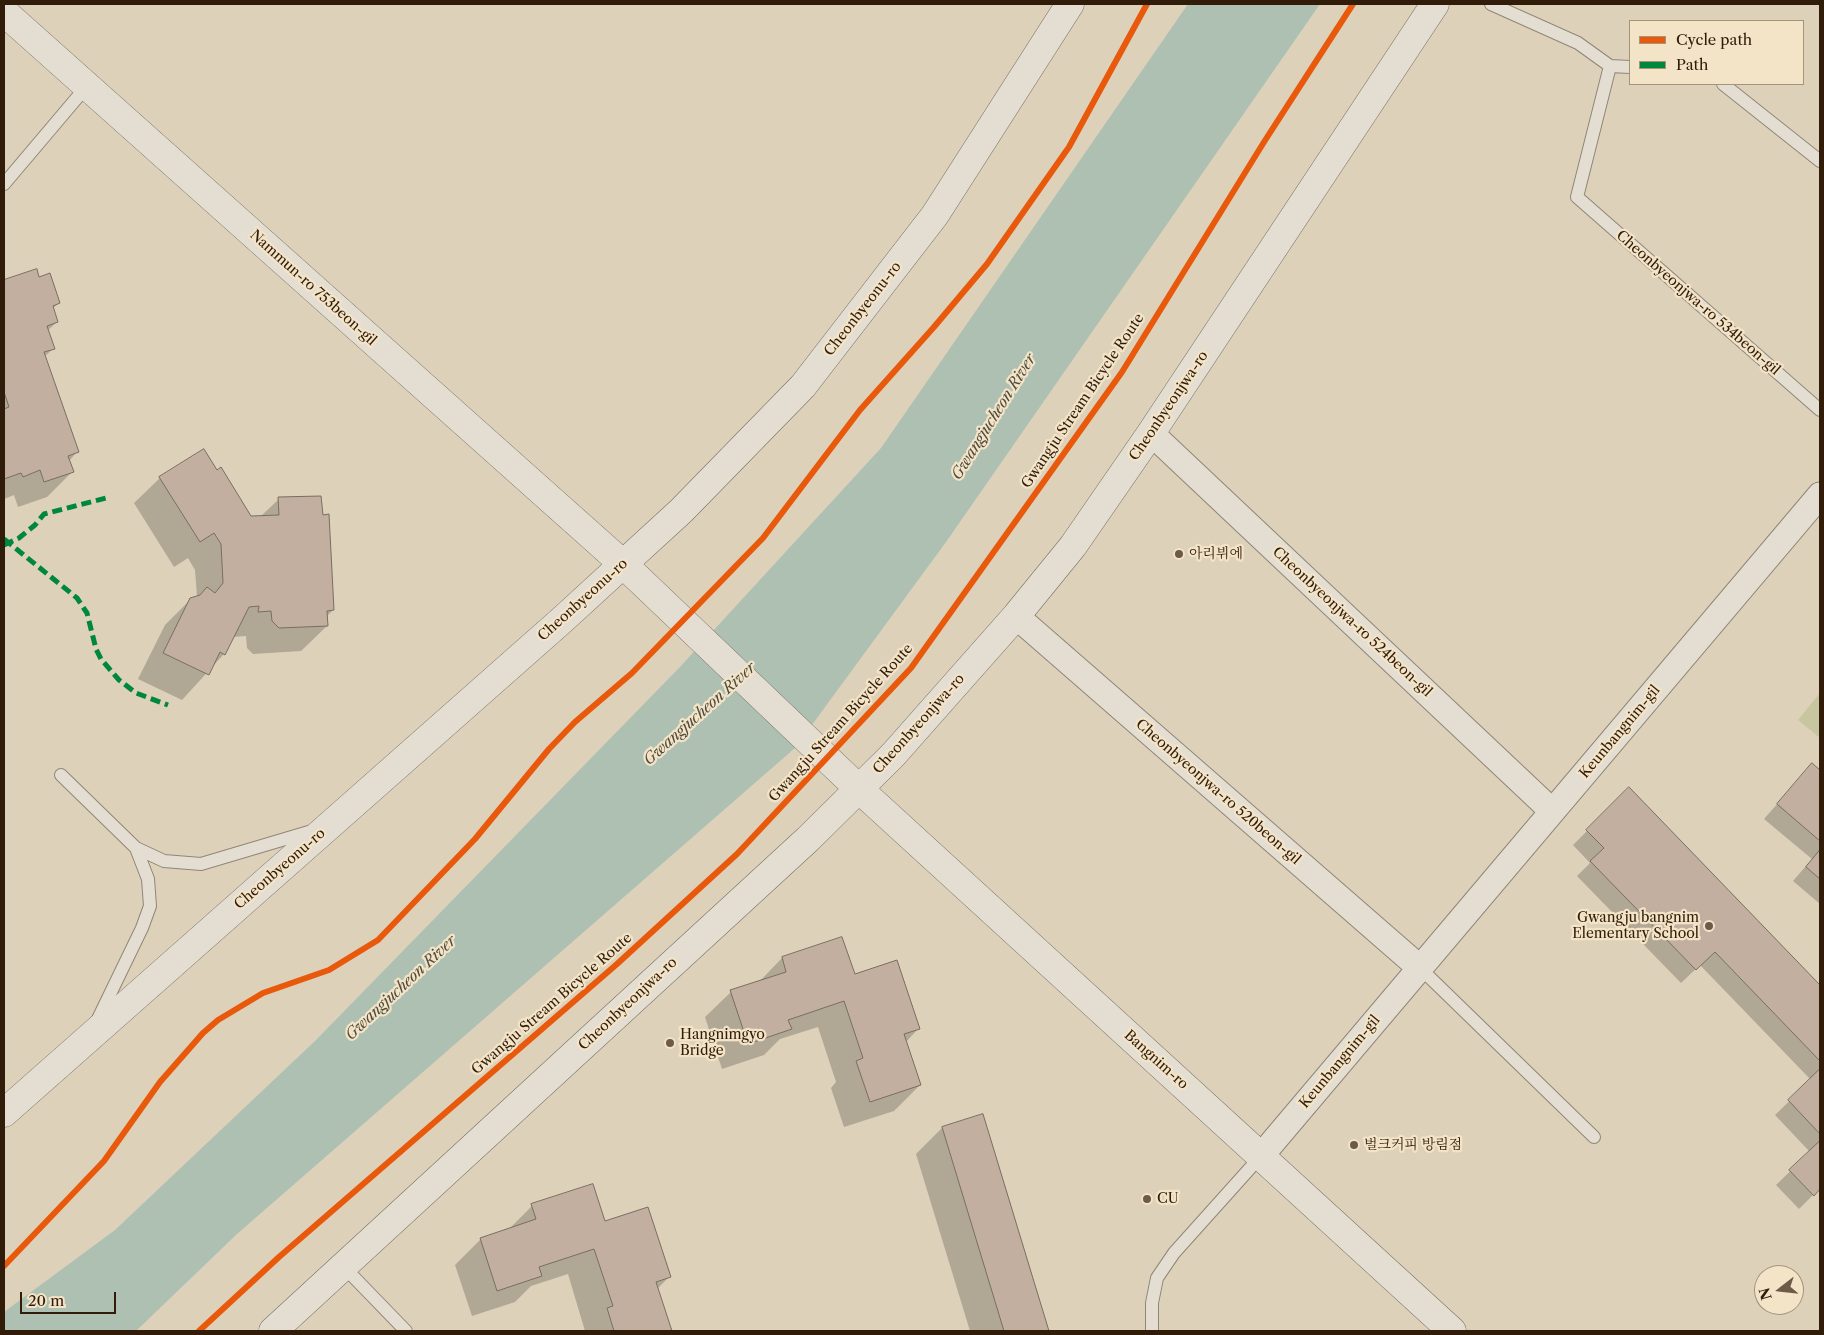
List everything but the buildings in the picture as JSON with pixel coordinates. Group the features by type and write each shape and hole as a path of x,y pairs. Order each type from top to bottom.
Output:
{"street":[{"name":"Cheonbyeonu-ro","path":"4,1113 623,564 681,511 803,386 935,215 1070,4"},
{"name":"Cheonbyeonjwa-ro","path":"273,1331 801,845 893,755 1016,616 1073,546 1151,433 1435,4"},
{"name":"Nammun-ro 753beon-gil","path":"4,12 623,564 859,789"},
{"name":"Cheonbyeonjwa-ro 524beon-gil","path":"1151,433 1552,811"},
{"name":"Keunbangnim-gil","path":"1261,1156 1820,495"},
{"name":"Cheonbyeonjwa-ro 520beon-gil","path":"1016,616 1420,968"},
{"name":"Bangnim-ro","path":"859,789 1452,1331"}],"lane":[{"path":"1491,4 1578,43 1610,66 1629,67"},
{"name":"Cheonbyeonjwa-ro 534beon-gil","path":"1610,66 1577,196 1820,410"},
{"path":"1724,85 1820,161"},
{"path":"4,184 87,86"},
{"path":"61,775 136,848 164,861 201,864 329,826"},
{"path":"89,1037 142,928 150,906 148,879 136,848"},
{"path":"1420,968 1594,1137"},
{"path":"1152,1331 1152,1303 1156,1278 1174,1252 1261,1156"},
{"path":"343,1266 406,1331"}],"shaded area":[{"path":"1820,693 1820,738 1798,720"}],"water":[{"name":"Gwangjucheon River","path":"1188,4 1320,4 946,542 795,748 237,1234 136,1331 4,1331 4,1312 115,1230 315,1041 679,668 881,448"}],"marked path":[{"path":"4,545 19,538 35,525 44,514 106,498"},
{"path":"4,539 77,598 87,613 96,649 101,659 119,680 136,693 168,705"}],"cycle path":[{"path":"4,1266 104,1161 160,1082 203,1033 218,1020 263,993 329,970 378,940 475,839 549,749 575,722 632,673 763,538 860,410 987,264 1069,147 1147,4"},
{"name":"Gwangju Stream Bicycle Route","path":"199,1331 279,1257 617,964 737,854 911,668 1122,372 1264,142 1353,4"}],"place":[{"name":"아리뷔에","path":"1179,554"},
{"name":"Gwangju bangnim Elementary School","path":"1709,926"},
{"name":"Hangnimgyo Bridge","path":"670,1043"},
{"name":"벌크커피 방림점","path":"1354,1145"},
{"name":"CU","path":"1147,1199"}]}
